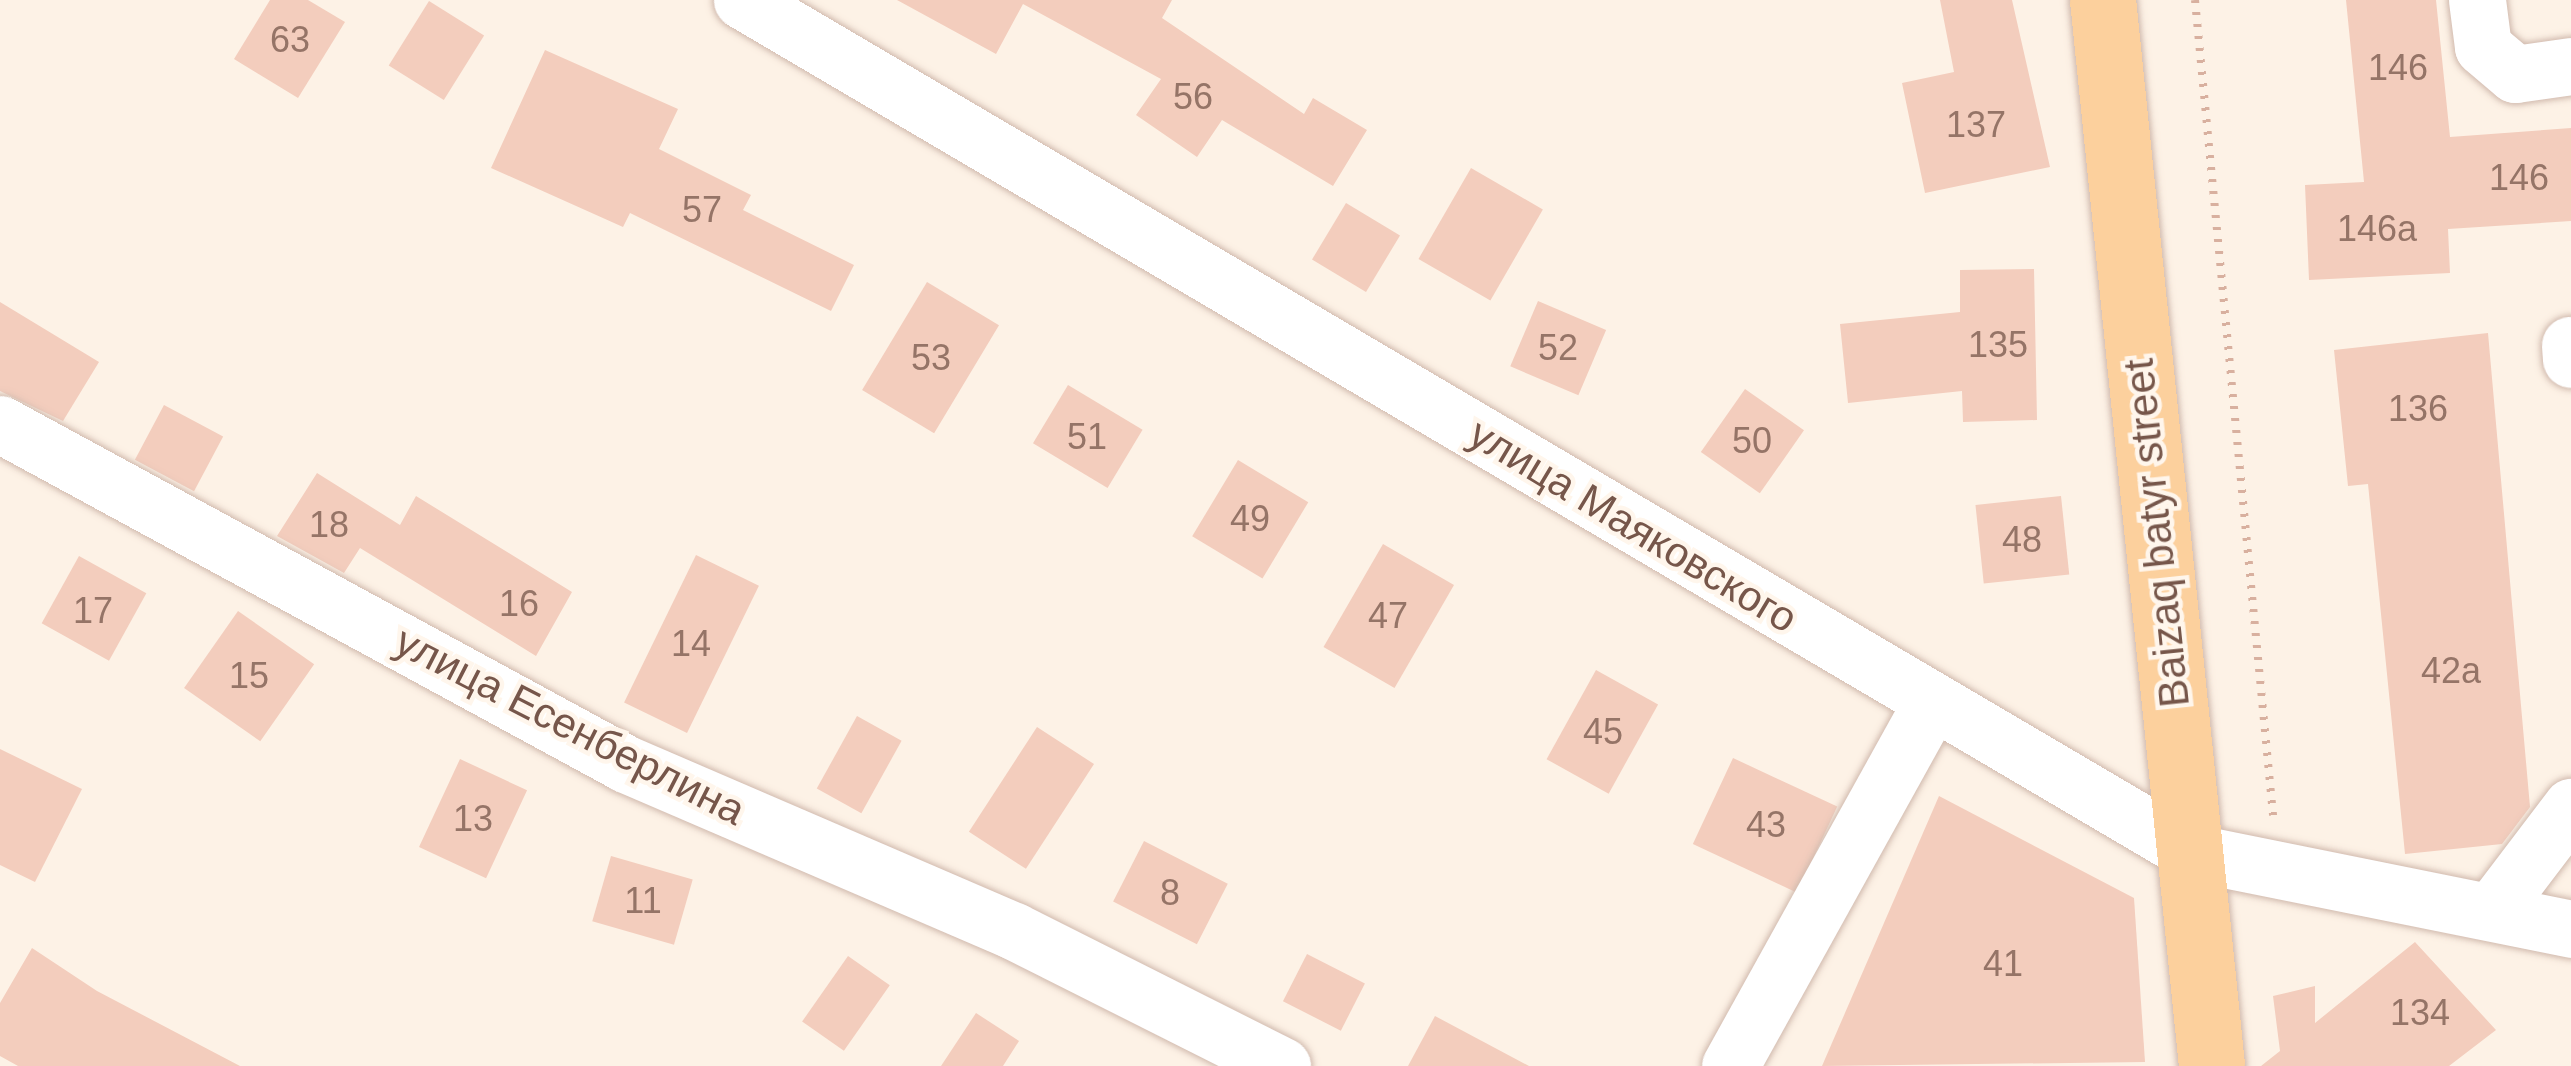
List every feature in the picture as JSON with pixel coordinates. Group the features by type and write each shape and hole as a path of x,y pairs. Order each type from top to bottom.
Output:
{"main road":[{"name":"Baizaq batyr street","path":"2103,0 2212,1066"}],"street":[{"name":"улица Маяковского","path":"742,0 2190,852 2278,864 2571,928"},
{"path":"2477,0 2483,47 2515,74 2571,66"},
{"path":"2570,346 2571,359"},
{"name":"улица Есенберлина","path":"0,424 626,764 1014,931 1282,1066"},
{"path":"1730,1066 1932,702"},
{"path":"2492,911 2571,807"}],"path":[{"path":"2194,0 2278,864"}],"building":[{"path":"270,0 308,0 345,22 298,98 234,59"},
{"path":"897,0 1172,0 1162,18 1304,114 1313,98 1367,130 1333,186 1222,120 1197,157 1136,115 1161,79 1023,4 996,54"},
{"path":"1940,0 2012,0 2050,167 1925,193 1902,83 1954,72"},
{"path":"2346,0 2436,0 2450,137 2571,128 2571,221 2448,229 2450,273 2309,280 2305,185 2364,182"},
{"path":"429,1 484,35 444,100 389,65"},
{"path":"545,50 678,109 659,149 751,195 743,210 854,265 831,311 630,213 623,227 491,168"},
{"path":"1471,168 1543,210 1490,300 1418,259"},
{"path":"1346,203 1400,235 1366,292 1312,260"},
{"path":"2034,269 2037,420 1963,422 1962,391 1848,403 1840,324 1960,312 1960,270"},
{"path":"927,282 999,325 934,433 862,390"},
{"path":"1538,301 1606,330 1578,395 1510,366"},
{"path":"0,302 99,362 63,421 0,391"},
{"path":"2488,333 2530,807 2502,844 2405,854 2368,484 2348,486 2334,350"},
{"path":"1068,385 1143,430 1108,488 1033,443"},
{"path":"1745,389 1804,430 1760,493 1701,452"},
{"path":"164,405 223,436 194,491 135,460"},
{"path":"1238,460 1308,502 1262,579 1192,536"},
{"path":"317,473 400,525 416,496 572,592 536,656 360,548 344,573 277,536"},
{"path":"2061,496 2069,575 1984,584 1975,505"},
{"path":"1383,544 1454,585 1395,688 1324,647"},
{"path":"696,555 759,586 687,733 624,702"},
{"path":"79,556 146,593 109,661 42,623"},
{"path":"238,611 314,664 260,741 184,688"},
{"path":"1596,670 1658,704 1609,794 1547,759"},
{"path":"857,716 902,741 861,813 817,789"},
{"path":"1037,727 1094,764 1026,869 969,832"},
{"path":"0,749 82,789 35,882 0,865"},
{"path":"1733,758 1837,807 1797,893 1693,844"},
{"path":"460,759 527,790 486,878 419,847"},
{"path":"1939,796 2134,898 2145,1062 1822,1066"},
{"path":"1144,841 1228,884 1197,944 1113,902"},
{"path":"611,856 693,879 674,945 592,921"},
{"path":"2415,942 2496,1030 2449,1066 2261,1066 2280,1051 2273,996 2315,986 2315,1023"},
{"path":"32,948 97,991 240,1066 18,1066 0,1056 0,1003"},
{"path":"1307,954 1365,984 1341,1031 1283,1001"},
{"path":"848,956 890,985 844,1051 802,1022"},
{"path":"976,1013 1019,1041 1003,1066 941,1066"},
{"path":"1435,1016 1529,1066 1408,1066"}]}
